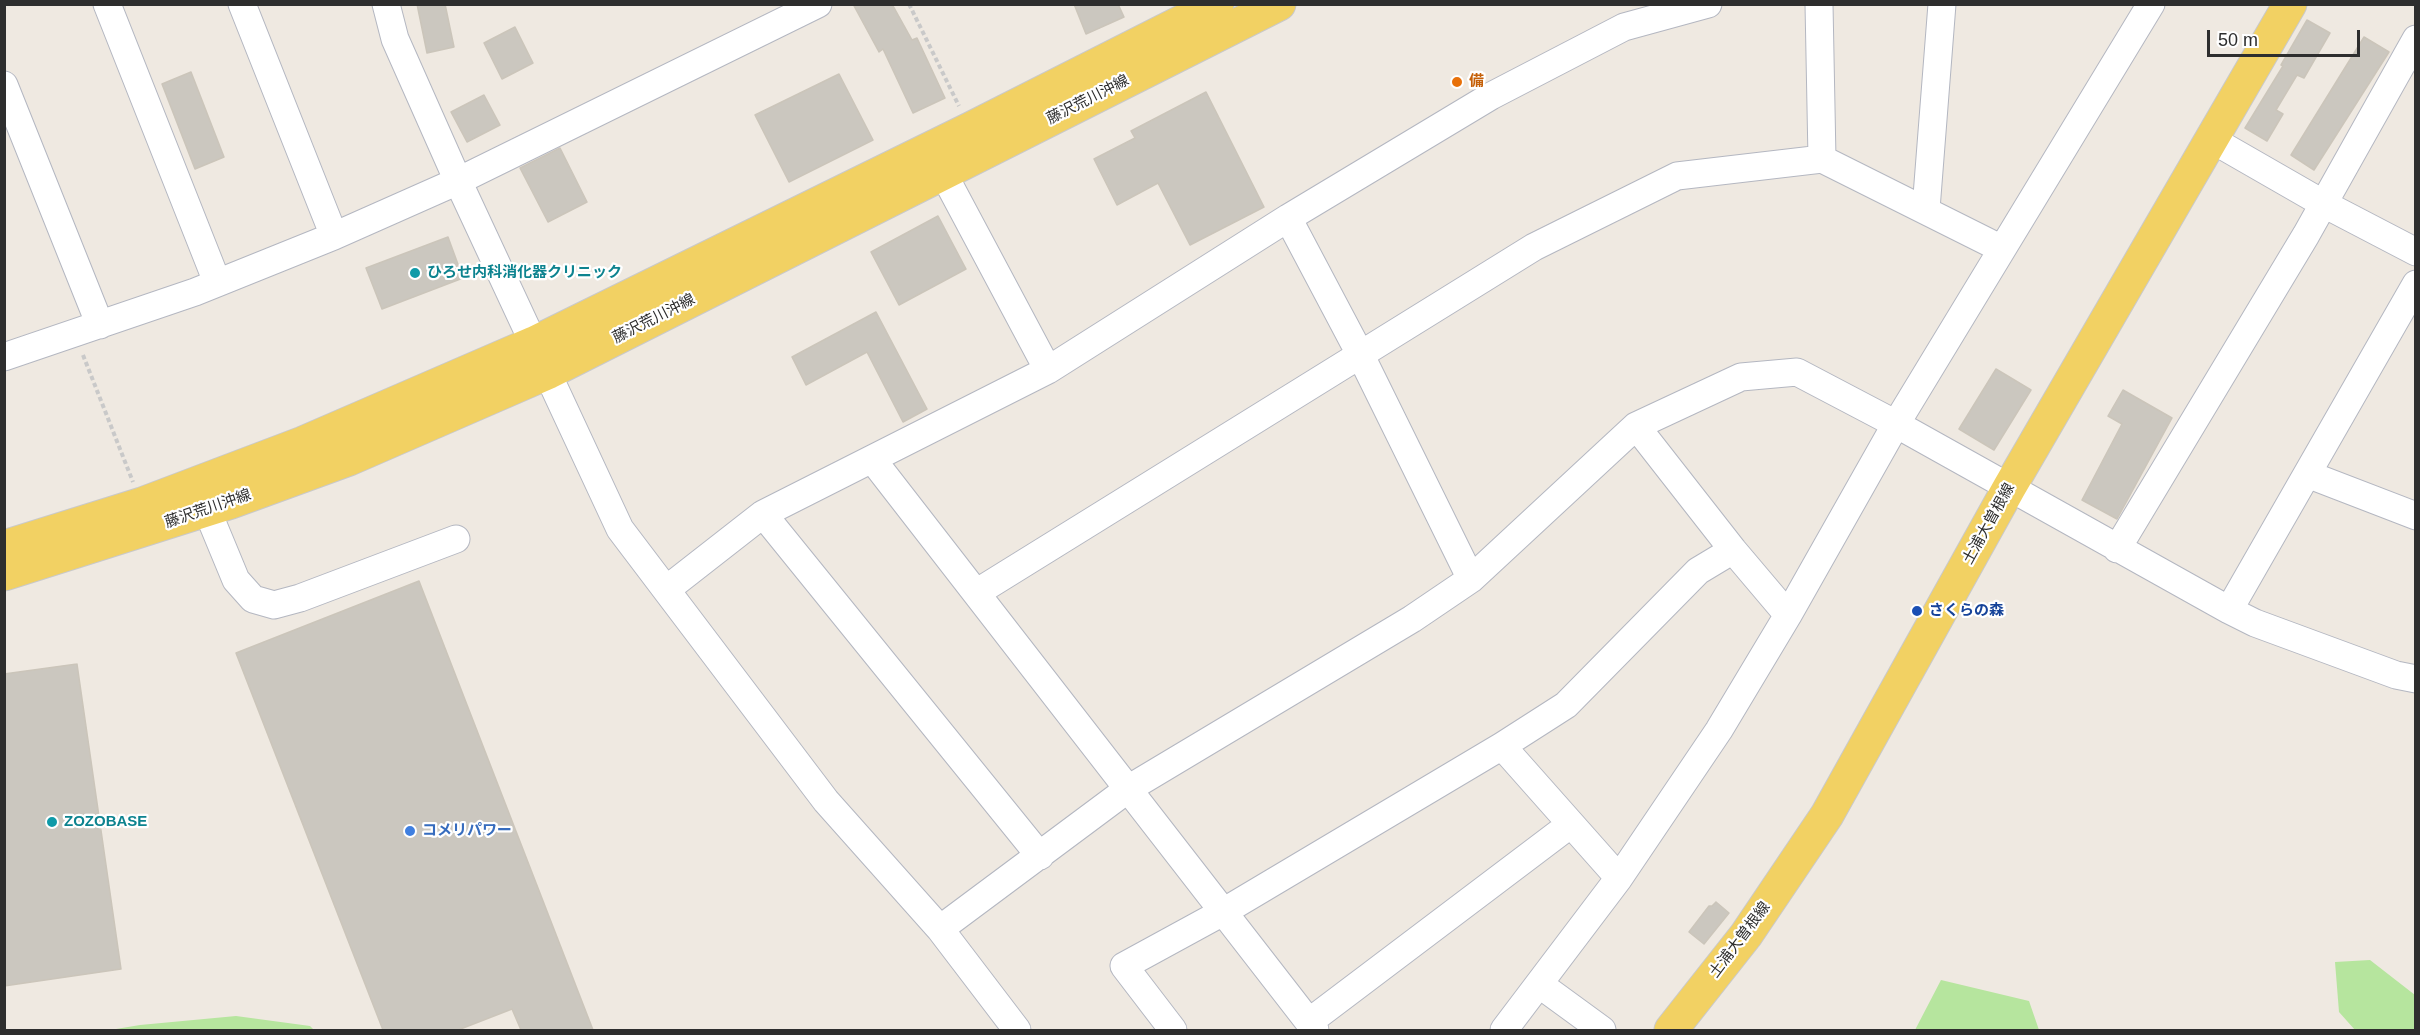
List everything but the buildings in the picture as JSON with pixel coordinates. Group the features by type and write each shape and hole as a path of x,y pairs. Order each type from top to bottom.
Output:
{"main road":[{"name":"藤沢荒川沖線","path":"4,547 142,504 303,443 534,343 970,129 1217,4"},
{"name":"藤沢荒川沖線","path":"4,574 207,510 350,459 549,372 1279,4"},
{"name":"土浦大曽根線","path":"1671,1030 1746,935 1827,815 2009,488 2290,4"}],"street":[{"path":"107,4 217,282"},
{"path":"242,4 334,236"},
{"path":"386,4 395,39 458,181 621,529 826,801 940,929 1017,1030"},
{"path":"4,357 195,292 334,236 458,181 818,4"},
{"path":"667,589 763,514 1048,370 1288,218 1491,96 1624,27 1708,4"},
{"path":"1819,4 1822,159"},
{"path":"1926,209 1942,4"},
{"path":"1504,1030 1618,878 1719,730 1788,615 1896,424 2151,4"},
{"path":"2117,549 2324,204 2415,39"},
{"path":"4,85 88,330"},
{"path":"2223,146 2324,204 2415,252"},
{"path":"976,593 1534,247 1677,176 1822,159 2002,249"},
{"path":"942,173 1048,370"},
{"path":"1288,218 1361,356 1471,579"},
{"path":"2229,610 2415,284"},
{"path":"940,929 1128,789 1402,625 1471,579 1636,426 1741,377 1797,372 1896,424 2117,549 2255,623 2396,675 2415,679"},
{"path":"1636,426 1733,550 1788,615"},
{"path":"872,459 1312,1026 1571,824"},
{"path":"2307,474 2415,516"},
{"path":"207,510 236,580 253,599 274,605 300,598 456,539"},
{"path":"763,514 1040,856"},
{"path":"1173,1030 1124,966 1223,912 1502,746 1566,705 1698,571 1733,550"},
{"path":"1502,746 1618,878"},
{"path":"1539,984 1602,1030"}],"path":[{"path":"909,4 970,129"},
{"path":"88,330 134,485"}],"green space":[{"path":"2370,960 2415,995 2415,1030 2355,1030 2339,1012 2335,962"},
{"path":"1941,980 2029,1001 2039,1030 1915,1030"},
{"path":"236,1016 310,1026 314,1030 110,1030 140,1025"}],"place":[{"name":"備","path":"1457,82"},
{"name":"ひろせ内科消化器クリニック","path":"415,273"},
{"name":"さくらの森","path":"1917,611"},
{"name":"ZOZOBASE","path":"52,822"},
{"name":"コメリパワー","path":"410,831"}]}
